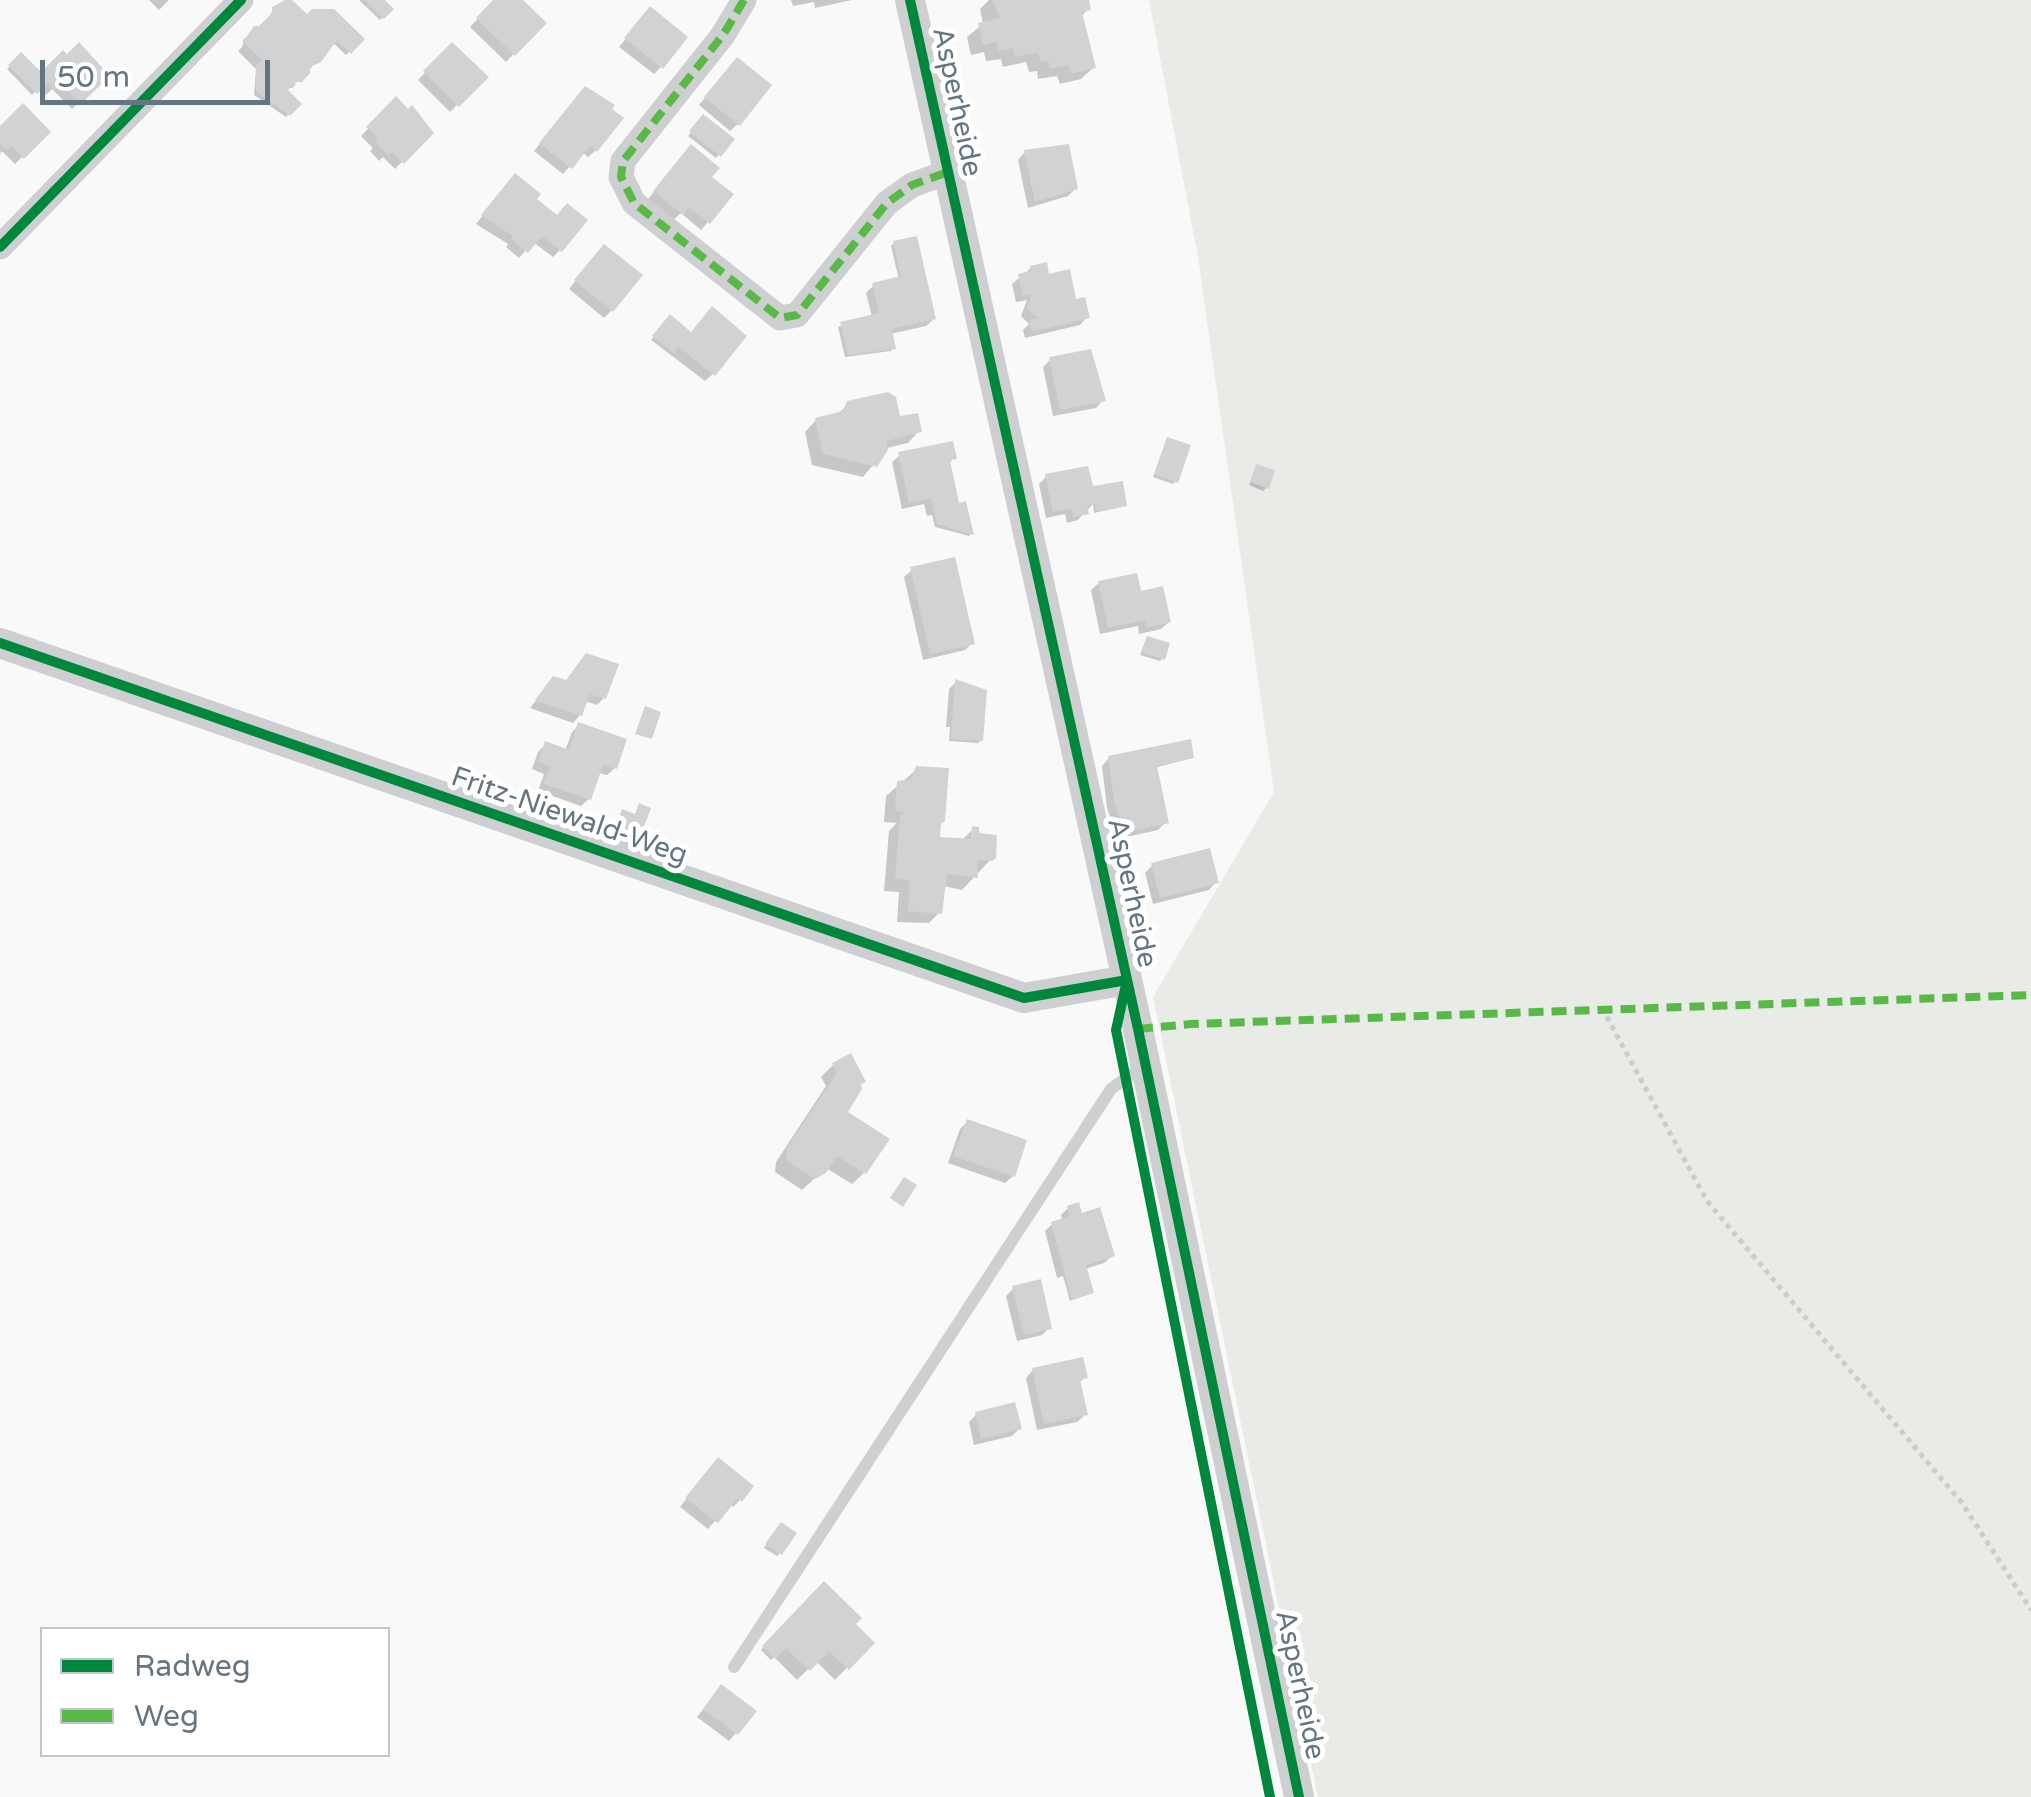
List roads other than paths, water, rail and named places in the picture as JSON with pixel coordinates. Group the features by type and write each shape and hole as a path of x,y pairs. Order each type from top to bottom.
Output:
{"street":[{"path":"0,248 242,0"},
{"path":"744,0 723,34 623,160 621,177 634,203 780,318 797,315 887,203 912,184 948,172"},
{"name":"Asperheide","path":"910,0 1146,1064 1299,1797"},
{"name":"Fritz-Niewald-Weg","path":"0,643 1024,998 1127,980"}],"lane":[{"path":"734,1667 1111,1089 1146,1064"}]}
